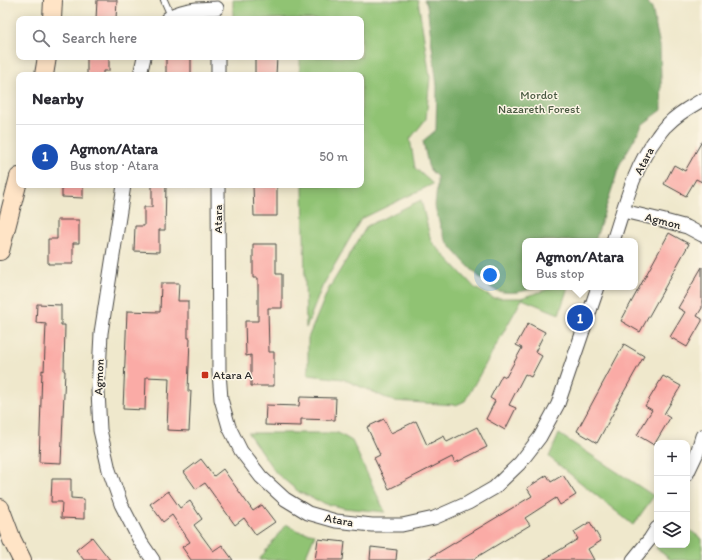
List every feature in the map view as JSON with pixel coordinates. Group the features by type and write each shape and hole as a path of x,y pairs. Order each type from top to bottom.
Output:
{"street":[{"path":"52,16 53,0"},
{"path":"172,16 189,10 217,9"},
{"path":"44,72 46,60"},
{"path":"141,72 143,60"},
{"path":"218,60 218,72"},
{"name":"Atara","path":"614,238 642,161 652,143 666,125 684,111 702,100"},
{"path":"0,251 6,208 16,184"},
{"name":"Agmon","path":"124,188 101,333 98,391 100,430 109,470 121,504 140,541 153,560"},
{"name":"Atara","path":"218,188 219,364 221,399 229,427 241,451 261,477 285,500 308,513 336,521 402,525 434,518 468,503 494,488 520,463 540,437 558,404 597,290"},
{"name":"Agmon","path":"623,211 687,227 702,235"},
{"path":"690,468 697,453 702,436"},
{"path":"0,508 12,540 22,560"},
{"path":"633,560 654,533"}],"lane":[{"path":"164,0 169,16"}],"green space":[{"path":"233,0 418,0 430,77 426,119 410,139 415,168 433,184 361,219 322,287 306,328 303,188 364,188 364,72 300,72 300,60 364,60 364,16 233,16"},
{"name":"Mordot Nazareth Forest","path":"424,0 646,0 652,8 660,46 662,110 643,124 620,164 596,238 522,238 522,290 526,290 516,292 500,292 495,290 461,259 443,234 435,207 437,177 430,170 428,165 423,141 436,130 437,86 427,5"},
{"path":"421,200 431,241 475,288 493,298 521,298 546,290 567,290 559,314 522,299 465,401 456,405 393,401 343,379 308,375 308,338 328,290 367,226"},
{"path":"248,433 338,433 352,441 385,512 344,508 326,504 299,492 276,473"},
{"path":"559,434 654,496 633,525 549,457"},
{"path":"286,524 298,531 315,534 304,560 259,560"},
{"path":"690,530 702,539 702,560 671,560 656,548 690,548"}],"building":[{"path":"97,0 117,0 116,16 96,16"},
{"path":"87,60 109,60 109,71 87,72"},
{"path":"166,60 191,60 191,72 166,72"},
{"path":"255,60 277,60 276,72 255,72"},
{"path":"702,141 702,182 696,179 686,196 664,184 674,165 685,171"},
{"path":"62,188 83,188 83,198 62,197"},
{"path":"152,188 166,188 165,230 159,230 159,252 134,251 135,226 144,226 144,207 152,207"},
{"path":"253,188 277,188 277,216 254,216"},
{"path":"57,220 79,220 79,243 73,243 73,264 48,264 48,239 57,239"},
{"path":"669,233 689,244 640,332 621,321"},
{"path":"253,244 276,244 276,274 282,274 282,308 268,308 269,352 274,352 274,386 251,386 251,355 246,356 245,321 258,321 258,278 253,278"},
{"path":"702,267 702,308 697,316 702,319 702,321 687,347 670,337 685,312 678,308"},
{"path":"161,283 179,283 178,301 188,301 188,338 190,338 188,391 191,391 189,431 167,430 169,378 146,377 145,410 123,409 127,311 160,312"},
{"path":"37,304 61,305 61,325 65,325 65,371 61,463 39,462 42,370 44,371 46,324 36,323"},
{"path":"528,323 545,332 535,352 542,356 531,377 525,374 509,405 516,408 505,430 486,419 495,401 490,398 502,375 506,377 522,348 516,345"},
{"path":"624,344 644,356 597,443 577,431"},
{"path":"663,376 681,386 664,414 670,418 657,440 654,440 654,445 637,435 652,410 645,406"},
{"path":"300,397 336,398 335,420 301,419 301,426 265,425 266,405 299,406"},
{"path":"384,419 391,433 416,421 427,445 444,436 447,442 477,427 487,447 455,463 452,457 389,489 374,458 380,455 367,427"},
{"path":"201,459 214,476 223,469 253,511 262,505 275,522 256,535 244,518 235,525 205,483 196,489 184,472"},
{"path":"547,475 551,482 563,475 576,495 560,505 556,498 525,518 530,525 472,560 426,560 532,496 527,488"},
{"path":"52,479 71,479 71,498 84,499 84,519 61,518 62,502 51,502"},
{"path":"168,491 180,508 190,501 202,519 194,525 213,551 222,545 233,560 191,560 182,547 190,542 172,515 163,522 150,504"},
{"path":"590,522 601,541 588,549 594,560 543,560 578,539 574,532"},
{"path":"92,537 110,560 84,560 76,550"},
{"path":"318,539 345,542 343,560 315,560"},
{"path":"371,547 397,550 396,560 370,560"}],"place":[{"name":"Agmon/Atara","path":"580,318"},
{"name":"Atara A","path":"205,375"}]}
